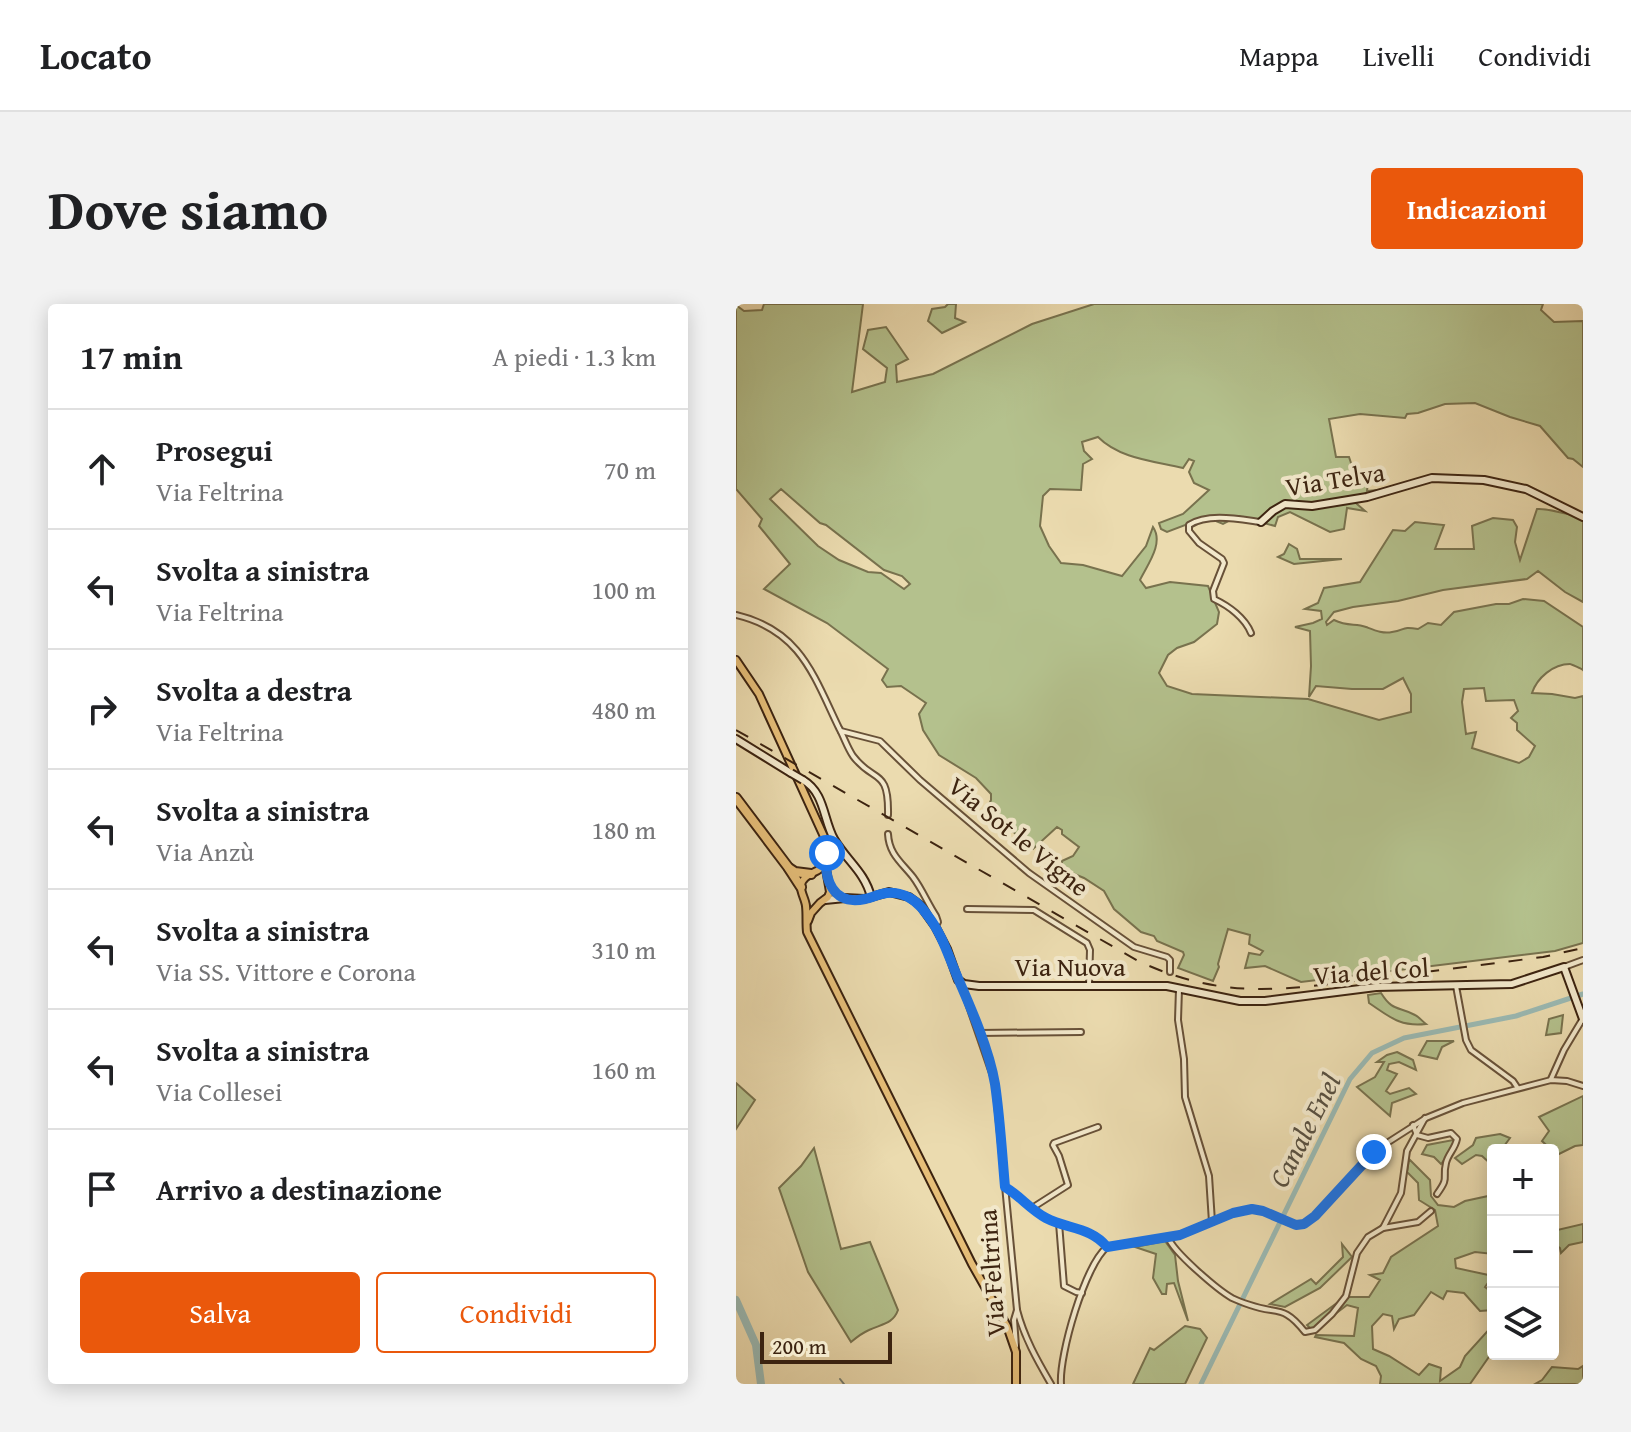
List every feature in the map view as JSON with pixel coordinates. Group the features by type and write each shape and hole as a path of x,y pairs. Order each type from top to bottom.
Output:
{"highway":[{"path":"736,798 801,887"},
{"path":"788,867 795,872 813,874"}],"main road":[{"path":"736,660 759,694 827,845 828,897 811,913 807,928"},
{"path":"801,887 804,879 821,869 826,861"},
{"path":"813,874 823,876 830,884"},
{"name":"Via Feltrina","path":"801,887 807,928 814,946 972,1264 1007,1326 1016,1348 1016,1384"},
{"name":"Via Feltrina","path":"804,898 811,903 822,902"}],"street":[{"name":"Via Telva","path":"1251,633 1243,619 1214,599 1213,591 1224,563 1189,531 1189,525 1197,520 1261,522 1285,504 1312,506 1367,497 1432,478 1484,480 1526,489 1583,517"},
{"path":"736,615 769,626 795,648 807,665 853,756 884,783 888,815"},
{"name":"Via Sot le Vigne","path":"841,731 871,737 888,746 920,780 1029,873 1134,947 1167,957 1170,972"},
{"path":"736,739 811,785 818,794 832,836 863,875 871,897"},
{"path":"888,834 894,857 913,877 936,916 938,922 935,926"},
{"path":"830,884 836,893 845,898"},
{"name":"Via Feltrina","path":"822,902 845,898 859,900 889,892 909,897 920,905 935,926 961,983 995,1082 1017,1310 1014,1320 1016,1348"},
{"path":"967,909 1032,910 1050,920 1090,946 1089,985"},
{"path":"1551,1080 1583,1018 1564,967 1583,960"},
{"name":"Via del Col","path":"1180,988 1256,1001 1376,987 1512,984 1564,967"},
{"name":"Via Nuova","path":"961,983 979,986 1167,983 1180,988"},
{"path":"1456,986 1464,1032 1471,1050 1513,1081 1517,1088"},
{"path":"1180,988 1178,1020 1184,1059 1185,1097 1209,1176 1212,1222"},
{"path":"979,1033 1081,1032"},
{"path":"1061,1384 1060,1369 1082,1293 1091,1267 1107,1247 1180,1235 1233,1213 1252,1209 1299,1225 1310,1221 1376,1150 1426,1118 1463,1103 1551,1080 1583,1086"},
{"path":"1383,1228 1401,1193 1407,1151 1426,1118"},
{"path":"1413,1125 1417,1135"},
{"path":"1032,1208 1068,1185 1054,1143 1098,1127"},
{"path":"1417,1135 1428,1138 1451,1133 1457,1139 1455,1149 1447,1159 1445,1183 1437,1194"},
{"path":"1005,1187 1045,1217 1089,1231 1107,1247"},
{"path":"1168,1237 1180,1255 1230,1297 1249,1305 1280,1311 1295,1319 1305,1332 1315,1330 1346,1296 1357,1253 1368,1237 1383,1228 1418,1222 1431,1211"},
{"path":"1059,1223 1064,1286 1082,1293"},
{"path":"1017,1310 1028,1341 1051,1384"},
{"path":"1016,1348 1019,1342 1028,1341"}],"green space":[{"path":"764,304 863,304 852,392 885,382 887,368 863,349 868,330 886,327 908,359 896,365 897,382 933,374 1032,324 1094,304 1543,304 1541,310 1554,322 1583,321 1583,467 1568,458 1540,426 1475,403 1445,404 1407,414 1405,418 1360,414 1329,419 1336,457 1349,457 1355,475 1369,474 1367,491 1387,489 1349,497 1365,511 1347,508 1344,529 1330,532 1290,512 1278,517 1275,526 1238,516 1223,524 1206,517 1167,532 1161,529 1159,523 1183,514 1209,490 1194,483 1189,472 1194,461 1189,459 1183,468 1138,458 1116,450 1098,437 1082,442 1084,451 1092,459 1083,464 1081,490 1050,489 1043,496 1040,526 1061,563 1083,565 1122,576 1146,546 1153,527 1156,547 1140,580 1146,588 1170,582 1208,586 1219,612 1217,624 1194,642 1168,655 1159,673 1167,686 1192,694 1308,699 1379,720 1411,712 1411,694 1403,678 1383,689 1316,686 1309,697 1310,631 1295,627 1322,619 1321,611 1305,609 1318,603 1324,588 1360,582 1393,530 1405,531 1415,522 1444,525 1435,549 1474,549 1472,526 1493,518 1513,520 1517,527 1515,542 1520,560 1537,509 1580,515 1583,518 1583,602 1538,571 1527,579 1443,590 1398,601 1353,607 1334,612 1326,622 1327,625 1334,620 1389,632 1418,629 1428,623 1441,625 1454,612 1523,599 1544,601 1583,627 1583,670 1570,664 1558,666 1542,677 1532,693 1575,698 1583,696 1583,943 1555,951 1301,982 1265,966 1245,968 1249,953 1260,955 1263,951 1249,944 1250,935 1228,929 1213,981 1178,968 1183,952 1141,932 1114,909 1104,891 1062,869 1062,861 1073,856 1079,847 1062,834 1062,830 1057,827 1033,849 987,809 991,794 976,778 939,755 923,730 919,714 926,703 901,686 887,687 882,680 888,669 827,623 764,589 790,564 759,526 762,519 736,489 736,305 744,311 762,310","holes":["781,489 820,523 884,570 902,576 910,584 904,589 881,573 868,572 839,560 818,546 770,499","1484,688 1486,701 1514,700 1518,711 1511,718 1517,723 1517,730 1535,746 1529,757 1519,763 1472,748 1476,732 1466,734 1462,702 1464,689"]},
{"path":"956,304 955,318 965,322 942,333 928,321 932,309"},
{"path":"1289,544 1297,549 1300,559 1342,559 1294,564 1278,557 1284,554"},
{"path":"1381,993 1393,1006 1415,1015 1426,1024 1402,1022 1369,1003 1368,995"},
{"path":"1563,1015 1561,1033 1546,1035 1549,1019"},
{"path":"1427,1041 1454,1041 1442,1047 1437,1059 1419,1055"},
{"path":"1397,1052 1413,1060 1416,1070 1399,1062 1389,1064 1387,1070 1397,1074 1386,1091 1390,1094 1409,1088 1416,1094 1392,1103 1390,1116 1357,1087 1375,1077 1384,1062 1377,1062"},
{"path":"736,1083 755,1100 736,1129"},
{"path":"1583,1096 1583,1145 1559,1154 1559,1144 1542,1141 1549,1131 1539,1117"},
{"path":"1500,1134 1510,1138 1506,1144 1487,1144 1487,1161 1476,1155 1462,1164 1455,1158 1473,1145 1476,1138"},
{"path":"1453,1140 1456,1145 1441,1164 1434,1157 1422,1154 1427,1145"},
{"path":"814,1148 841,1249 870,1242 898,1310 890,1321 864,1332 851,1342 808,1272 779,1188"},
{"path":"1409,1159 1430,1180 1431,1196 1438,1205 1454,1207 1487,1196 1487,1253 1475,1252 1455,1259 1456,1268 1487,1275 1487,1310 1480,1311 1464,1293 1447,1291 1443,1299 1431,1292 1414,1315 1399,1319 1394,1329 1392,1316 1383,1314 1372,1326 1373,1349 1419,1375 1429,1364 1441,1368 1440,1381 1460,1367 1465,1356 1487,1332 1487,1360 1470,1384 1380,1384 1381,1376 1376,1366 1361,1359 1344,1343 1315,1337 1354,1336 1358,1308 1347,1305 1313,1331 1307,1325 1345,1297 1369,1297 1380,1280 1370,1275 1383,1273 1391,1257 1438,1226 1435,1210 1419,1200 1418,1183 1407,1172"},
{"path":"1583,1224 1583,1242 1569,1245 1561,1253 1559,1230"},
{"path":"1165,1241 1175,1255 1188,1321 1174,1283 1167,1284 1166,1294 1162,1294 1153,1278 1156,1254 1135,1247"},
{"path":"1342,1244 1352,1257 1320,1288 1285,1307 1270,1304 1311,1279 1316,1284 1343,1257"},
{"path":"1185,1326 1200,1329 1207,1338 1185,1384 1133,1384 1150,1348 1154,1350"},
{"path":"1583,1366 1583,1384 1535,1384 1552,1367 1578,1369"}],"waterway":[{"name":"Canale Enel","path":"1201,1384 1350,1079 1372,1053 1404,1038 1516,1016 1583,994"},
{"path":"736,1300 756,1345 761,1384"},
{"path":"840,1379 844,1384"}],"railway":[{"path":"736,730 1138,961 1200,982 1257,989 1314,986 1543,957 1583,948"}],"route":[{"path":"827,853 826,869 830,887 839,895 854,900 889,892 904,895 920,905 935,926 961,983 995,1082 1005,1187 1045,1217 1068,1227 1089,1231 1107,1247 1180,1235 1233,1213 1252,1209 1302,1225 1315,1216 1374,1152"}]}
